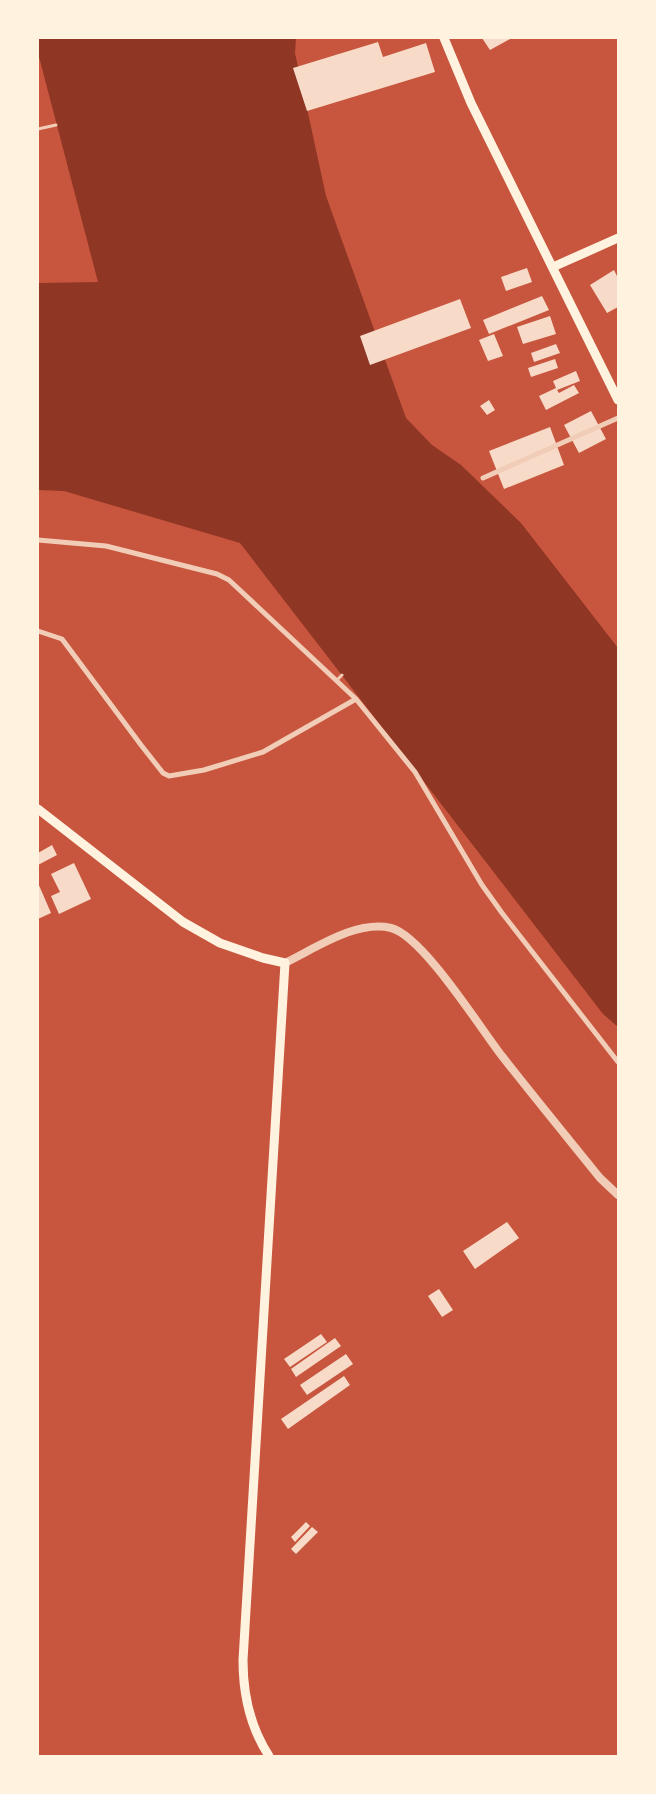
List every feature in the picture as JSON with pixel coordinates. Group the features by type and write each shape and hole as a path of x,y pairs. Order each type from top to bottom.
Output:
{"main road":[{"path":"444,38 471,103 618,400"},
{"path":"553,266 618,238"},
{"path":"38,809 184,922 234,949 285,963 242,1660 245,1696 249,1714 269,1756"}],"street":[{"path":"483,478 618,418"},
{"path":"38,540 106,546 216,574 229,580 356,699 415,772 482,885 618,1062"},
{"path":"38,631 54,636 67,645 150,757 169,776 204,770 263,752 356,699"},
{"path":"285,963 334,939 372,926 393,929 408,937 456,992 501,1055 594,1171 618,1195"}],"lane":[{"path":"38,129 56,125"},
{"path":"337,680 342,675"}],"shaded area":[{"path":"38,38 296,38 295,53 326,196 406,418 432,445 461,465 521,523 618,648 618,1027 603,1014 240,543 64,491 38,490 38,283 98,282 38,53"}],"building":[{"path":"482,38 512,38 490,50"},
{"path":"378,42 383,57 426,43 435,72 307,111 293,68"},
{"path":"527,268 532,282 506,291 501,277"},
{"path":"614,270 618,278 618,307 607,313 590,285"},
{"path":"542,296 549,310 489,334 483,320"},
{"path":"460,299 471,328 370,365 360,336"},
{"path":"550,316 556,334 523,344 517,327"},
{"path":"494,334 503,356 488,361 479,340"},
{"path":"556,344 560,353 534,362 531,353"},
{"path":"555,359 558,368 531,377 528,368"},
{"path":"576,371 580,381 557,390 559,393 574,385 579,393 546,410 539,396 556,388 553,381"},
{"path":"489,400 495,410 487,415 480,406"},
{"path":"591,411 606,439 579,453 564,425"},
{"path":"550,427 564,465 504,489 489,451"},
{"path":"52,845 57,855 38,865 38,853"},
{"path":"74,863 91,899 59,914 51,896 60,892 51,874"},
{"path":"38,883 51,913 38,919"},
{"path":"507,1222 519,1238 475,1269 463,1251"},
{"path":"439,1289 453,1310 442,1317 428,1296"},
{"path":"321,1334 327,1342 290,1367 284,1359"},
{"path":"335,1338 341,1346 296,1377 291,1369"},
{"path":"346,1354 353,1364 307,1395 300,1385"},
{"path":"344,1376 350,1385 288,1429 281,1419"},
{"path":"306,1522 310,1526 295,1542 291,1537"},
{"path":"312,1527 318,1532 296,1554 291,1549"}]}
